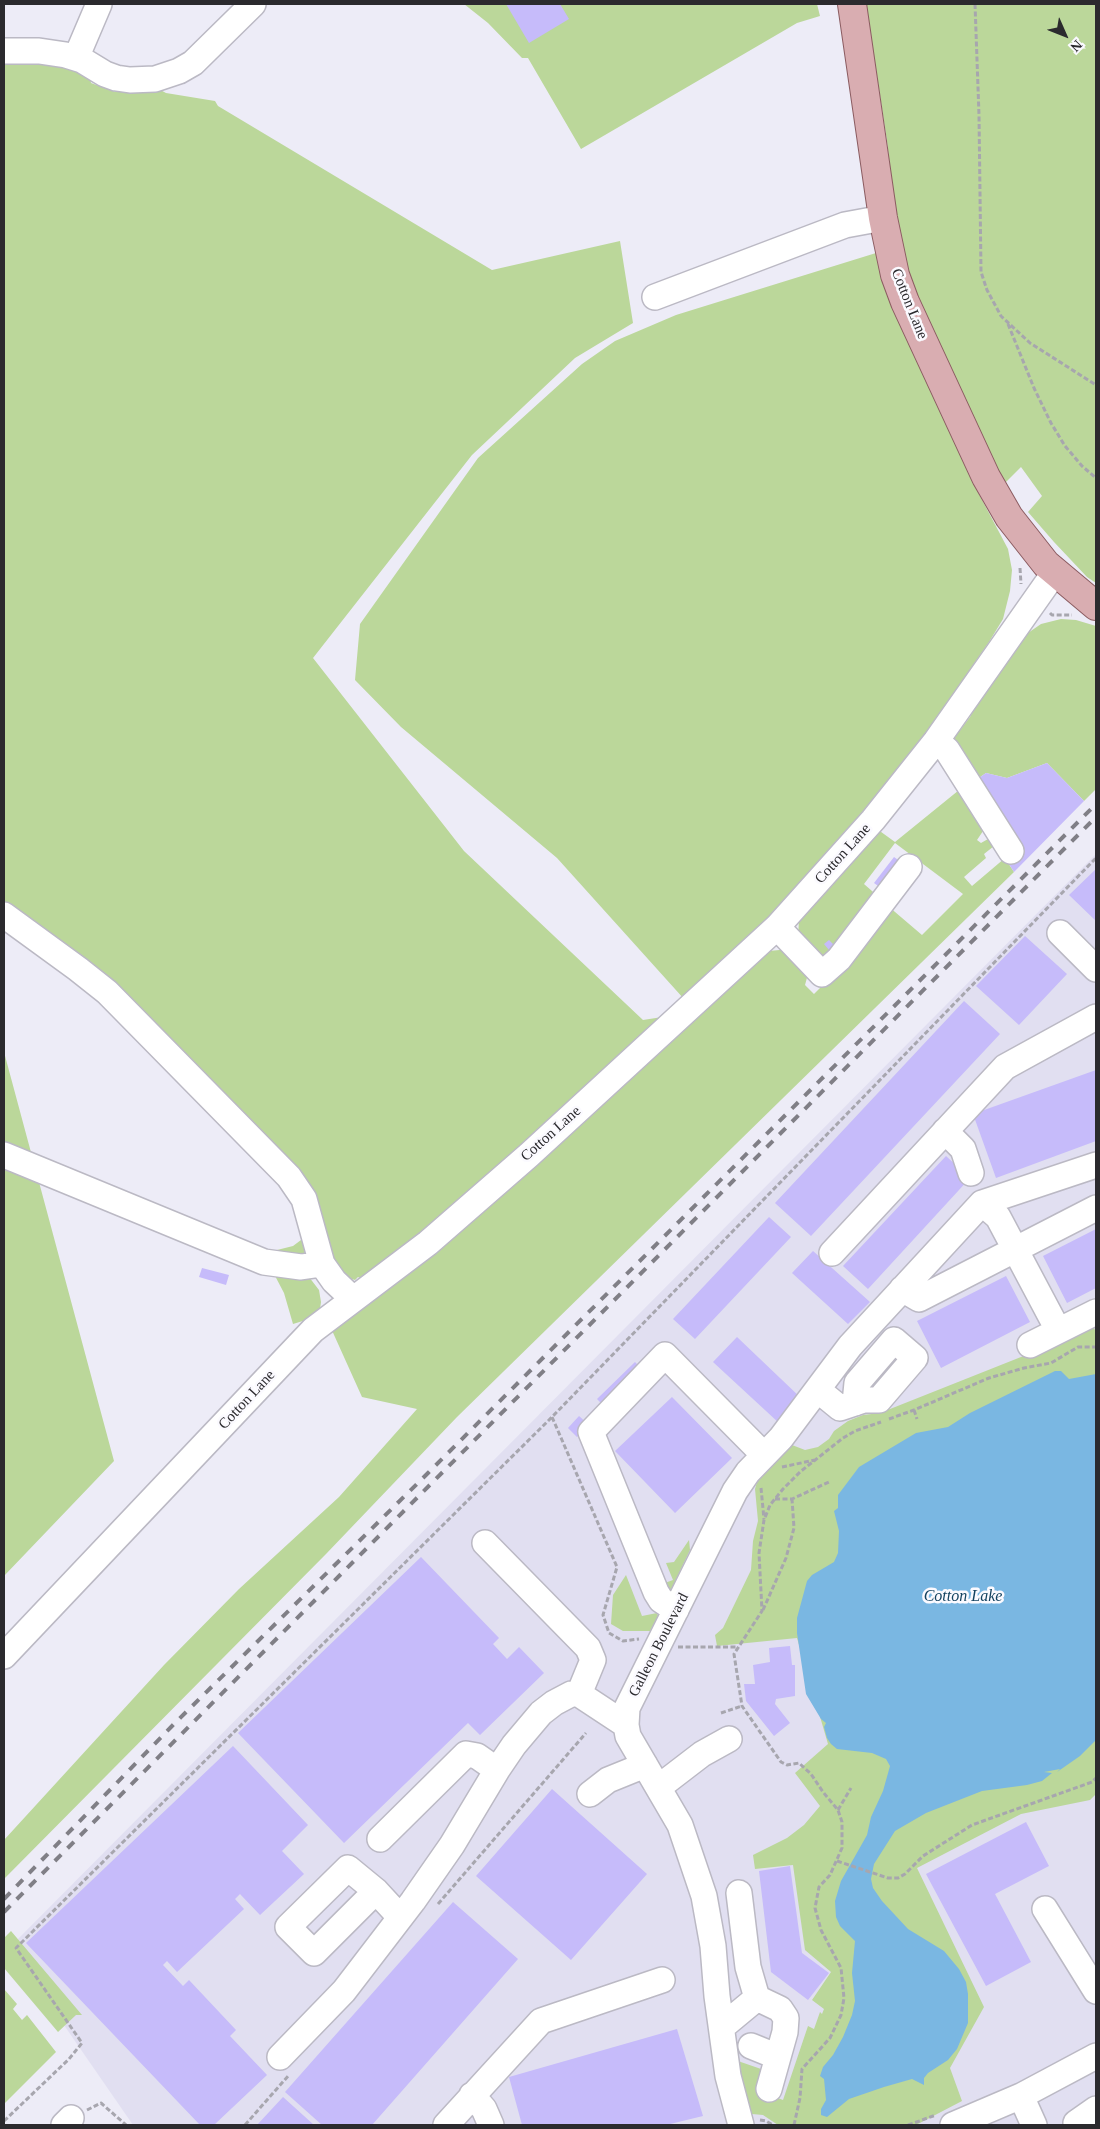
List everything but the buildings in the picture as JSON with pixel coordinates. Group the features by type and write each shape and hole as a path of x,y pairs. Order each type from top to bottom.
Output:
{"main road":[{"name":"Cotton Lane","path":"852,4 883,218 895,275 982,469 997,498 1036,554 1096,606"}],"street":[{"path":"76,58 99,4"},
{"path":"4,51 45,52 76,58 116,78 130,80 160,77 193,63 253,4"},
{"path":"655,297 845,225 883,218"},
{"name":"Cotton Lane","path":"4,1656 313,1330 405,1262 522,1162 776,927 873,820 936,740 1055,572"},
{"path":"936,740 947,750 1011,851"},
{"path":"776,927 822,974 839,959 909,867"},
{"path":"4,915 106,992 289,1177 304,1199 322,1264 334,1281 353,1299"},
{"path":"1060,933 1096,969"},
{"path":"832,1253 1005,1067 1096,1017"},
{"path":"945,1131 963,1149 971,1173"},
{"path":"4,1155 264,1262 301,1267 322,1264"},
{"path":"982,1203 1096,1165"},
{"path":"982,1203 998,1217 1058,1330"},
{"name":"Galleon Boulevard","path":"626,1725 627,1708 735,1491 748,1472 772,1455 841,1356 982,1203"},
{"path":"902,1289 919,1299 1096,1208"},
{"path":"1030,1345 1096,1312"},
{"path":"676,1610 661,1600 656,1592 591,1432 665,1355 772,1455"},
{"path":"818,1390 840,1408 855,1403"},
{"path":"485,1543 588,1648 593,1660 579,1694"},
{"path":"280,2058 344,1991 413,1901 452,1845 514,1745 541,1713 571,1694 579,1694 626,1725 628,1736 680,1824 704,1896 713,1946 728,2076 741,2125"},
{"path":"659,1787 702,1754 729,1739"},
{"path":"380,1839 466,1754 477,1756 497,1770"},
{"path":"590,1794 608,1780 645,1765"},
{"path":"376,1891 400,1917"},
{"path":"739,1893 748,1967 756,1998"},
{"path":"1045,1909 1096,1992"},
{"path":"446,2125 541,2021 662,1980"},
{"path":"722,2027 756,1998"},
{"path":"756,1998 780,2009 786,2018 785,2032 769,2089"},
{"path":"751,2046 778,2057"},
{"path":"953,2125 1021,2096 1096,2056"},
{"path":"472,2095 484,2109 491,2125"},
{"path":"1021,2096 1034,2125"},
{"path":"1077,2125 1076,2122 1096,2109"}],"path":[{"path":"974,4 979,115 981,272 987,290 1001,316 1030,343 1096,385"},
{"path":"1008,322 1034,388 1051,423 1065,446 1082,466 1096,478"},
{"path":"4,2121 82,2043 16,1948 552,1417 1096,858"},
{"path":"764,1520 775,1499 815,1460 855,1431 914,1410 989,1378 1051,1363 1078,1348 1096,1347"},
{"path":"914,1410 917,1419"},
{"path":"552,1417 617,1567 603,1615 609,1633 624,1641 640,1639"},
{"path":"772,1455 780,1467 815,1460"},
{"path":"762,1611 759,1553 764,1520 761,1487 763,1480"},
{"path":"775,1499 792,1499 829,1482"},
{"path":"792,1499 794,1528 786,1558 762,1611 738,1647 734,1659 742,1706 781,1762 787,1765 799,1763 804,1766 838,1810 842,1822 842,1848 830,1875 820,1887 814,1908 821,1930 841,1968 844,1998 841,2015 830,2038 802,2069 800,2098 794,2125"},
{"path":"673,1647 738,1647"},
{"path":"721,1713 742,1706"},
{"path":"837,1861 888,1878 898,1878 905,1874 923,1856 972,1826 1092,1782 1096,1778"},
{"path":"1092,1782 1096,1786"},
{"path":"838,1810 851,1788"},
{"path":"67,2122 101,2103 126,2125"}],"shaded area":[{"path":"1096,854 1096,2125 133,2125 10,1947"}],"green space":[{"path":"464,4 817,4 820,16 797,23 581,149 528,58 522,58 488,23"},
{"path":"866,4 1096,4 1096,583 1087,577 1028,512 1042,496 1021,467 1002,486 926,323 899,247 887,141"},
{"path":"13,58 18,64 43,65 48,60 89,72 91,83 116,92 125,86 153,86 166,93 215,101 218,106 492,270 620,241 633,323 575,358 472,455 313,658 464,851 643,1020 675,1015 577,1103 368,1277 358,1277 355,1280 345,1277 336,1269 309,1195 4,910 4,60"},
{"path":"876,253 893,308 971,479 1008,549 1012,570 1010,591 1003,619 877,804 783,910 684,999 557,858 401,727 355,680 360,624 478,458 582,364 615,341 676,315"},
{"path":"1061,619 1076,620 1096,626 1096,789 1084,801 1047,763 1007,778 986,773 973,782 954,750 954,738 970,717 983,690 1025,635 1041,624"},
{"path":"964,786 989,827 983,831 977,840 981,843 995,835 999,842 984,854 986,858 964,877 972,886 1005,858 1014,872 457,1417 326,1554 4,1879 4,1840 164,1665 239,1589 339,1497 417,1409 362,1397 330,1326 769,951 790,949 808,974 805,985 814,994 844,964 888,906 922,935 963,894 895,843 864,884 880,898 830,957 818,957 798,940 799,918 877,829 895,842"},
{"path":"4,1052 114,1461 4,1576"},
{"path":"304,1234 305,1259 276,1257 277,1250 293,1246 301,1240"},
{"path":"273,1272 309,1277 319,1290 320,1309 306,1320 293,1324 284,1293"},
{"name":"Cotton Lake","path":"1091,1322 1096,1332 1096,1794 1090,1800 1021,1814 917,1868 984,2007 950,2068 962,2101 916,2125 778,2125 763,2115 752,2114 735,2060 764,2070 757,2090 783,2100 808,2026 814,2029 820,2012 822,2014 824,2009 812,2000 831,1972 805,1950 793,1865 755,1869 753,1855 787,1838 804,1825 820,1806 795,1773 828,1744 797,1638 717,1646 715,1635 723,1628 751,1570 753,1541 758,1521 755,1489 757,1482 768,1470 767,1468 792,1445 805,1450 818,1447 829,1439 834,1431 848,1421 863,1415 880,1413 1026,1355"},
{"path":"689,1540 690,1550 670,1592 662,1584 673,1580 666,1563 674,1562"},
{"path":"626,1575 642,1616 657,1613 658,1616 650,1631 623,1631 611,1624 613,1595"},
{"path":"11,1931 82,2015 76,2015 58,2032 4,1968 4,1938"},
{"path":"4,1989 17,2004 13,2009 22,2020 27,2015 56,2052 4,2104"}],"water":[{"name":"Cotton Lake","path":"1055,1371 1061,1371 1069,1379 1096,1374 1096,1740 1080,1756 1057,1772 1060,1769 1044,1772 1052,1773 1042,1781 982,1791 926,1813 895,1831 874,1864 871,1879 873,1888 882,1901 908,1929 944,1951 959,1969 966,1982 968,1994 968,2023 957,2049 948,2060 928,2073 924,2078 924,2085 912,2079 884,2087 849,2099 827,2117 821,2115 821,2109 826,2100 824,2079 820,2076 823,2067 833,2055 843,2037 852,2015 855,2001 852,1973 855,1941 840,1926 836,1917 835,1901 841,1881 867,1835 871,1817 883,1791 890,1766 886,1759 872,1753 837,1749 831,1744 824,1727 826,1723 821,1719 806,1694 797,1633 797,1618 807,1581 812,1575 834,1562 838,1553 839,1531 834,1511 838,1508 838,1495 859,1467 916,1433 948,1427 970,1413"}],"railway":[{"path":"4,1899 173,1725 428,1473 1096,804"},
{"path":"4,1912 1096,817"}]}
